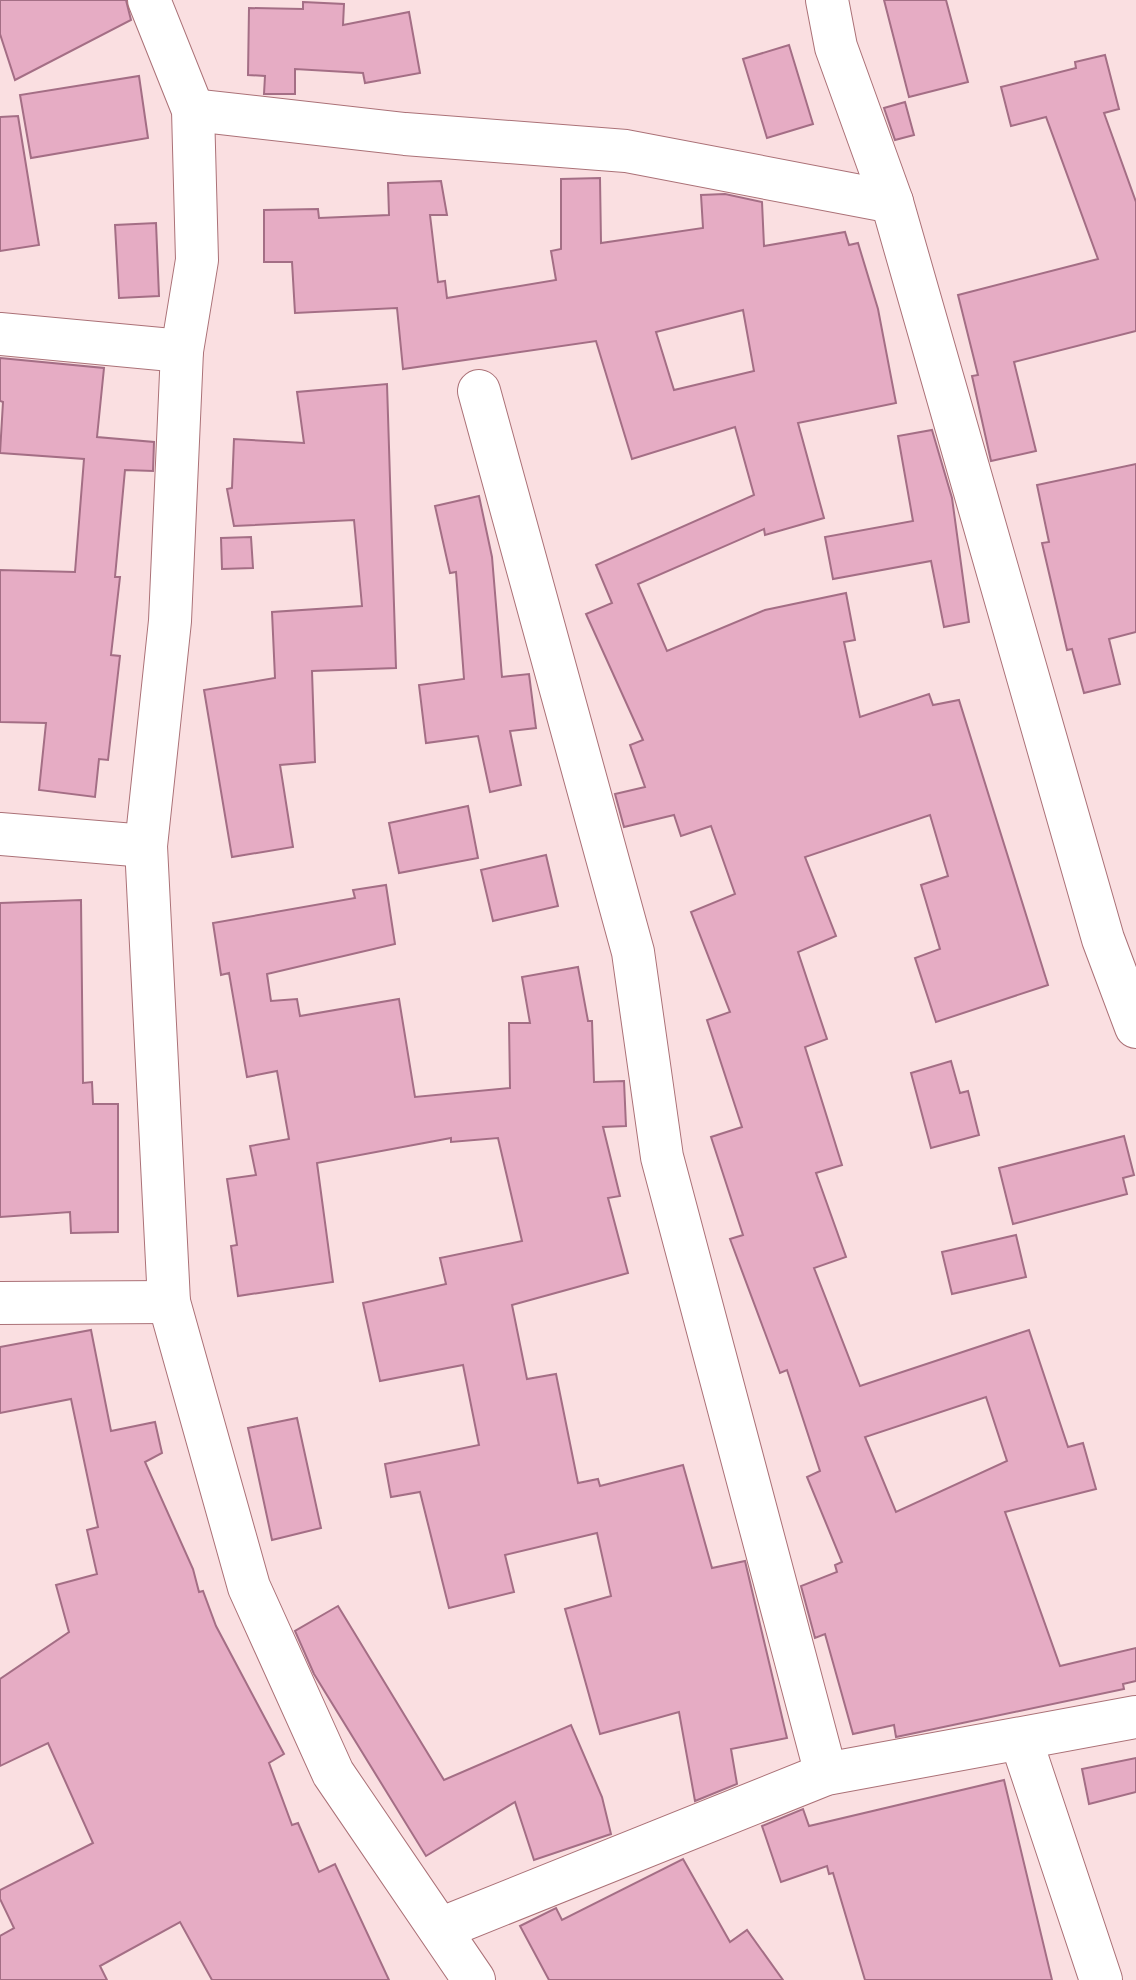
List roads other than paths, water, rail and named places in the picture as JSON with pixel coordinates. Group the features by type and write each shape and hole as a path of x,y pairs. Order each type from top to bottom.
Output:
{"street":[{"path":"149,0 193,110 197,260 182,351 170,621 146,846 169,1302 249,1587 333,1773 474,1980"},
{"path":"827,0 836,47 892,202 1103,939 1136,1027"},
{"path":"193,110 405,134 626,151 892,202"},
{"path":"0,334 182,351"},
{"path":"479,391 633,952 662,1157 826,1774"},
{"path":"0,834 146,846"},
{"path":"0,1303 169,1302"},
{"path":"440,1929 826,1774 1136,1717"},
{"path":"1021,1740 1101,1980"}]}
